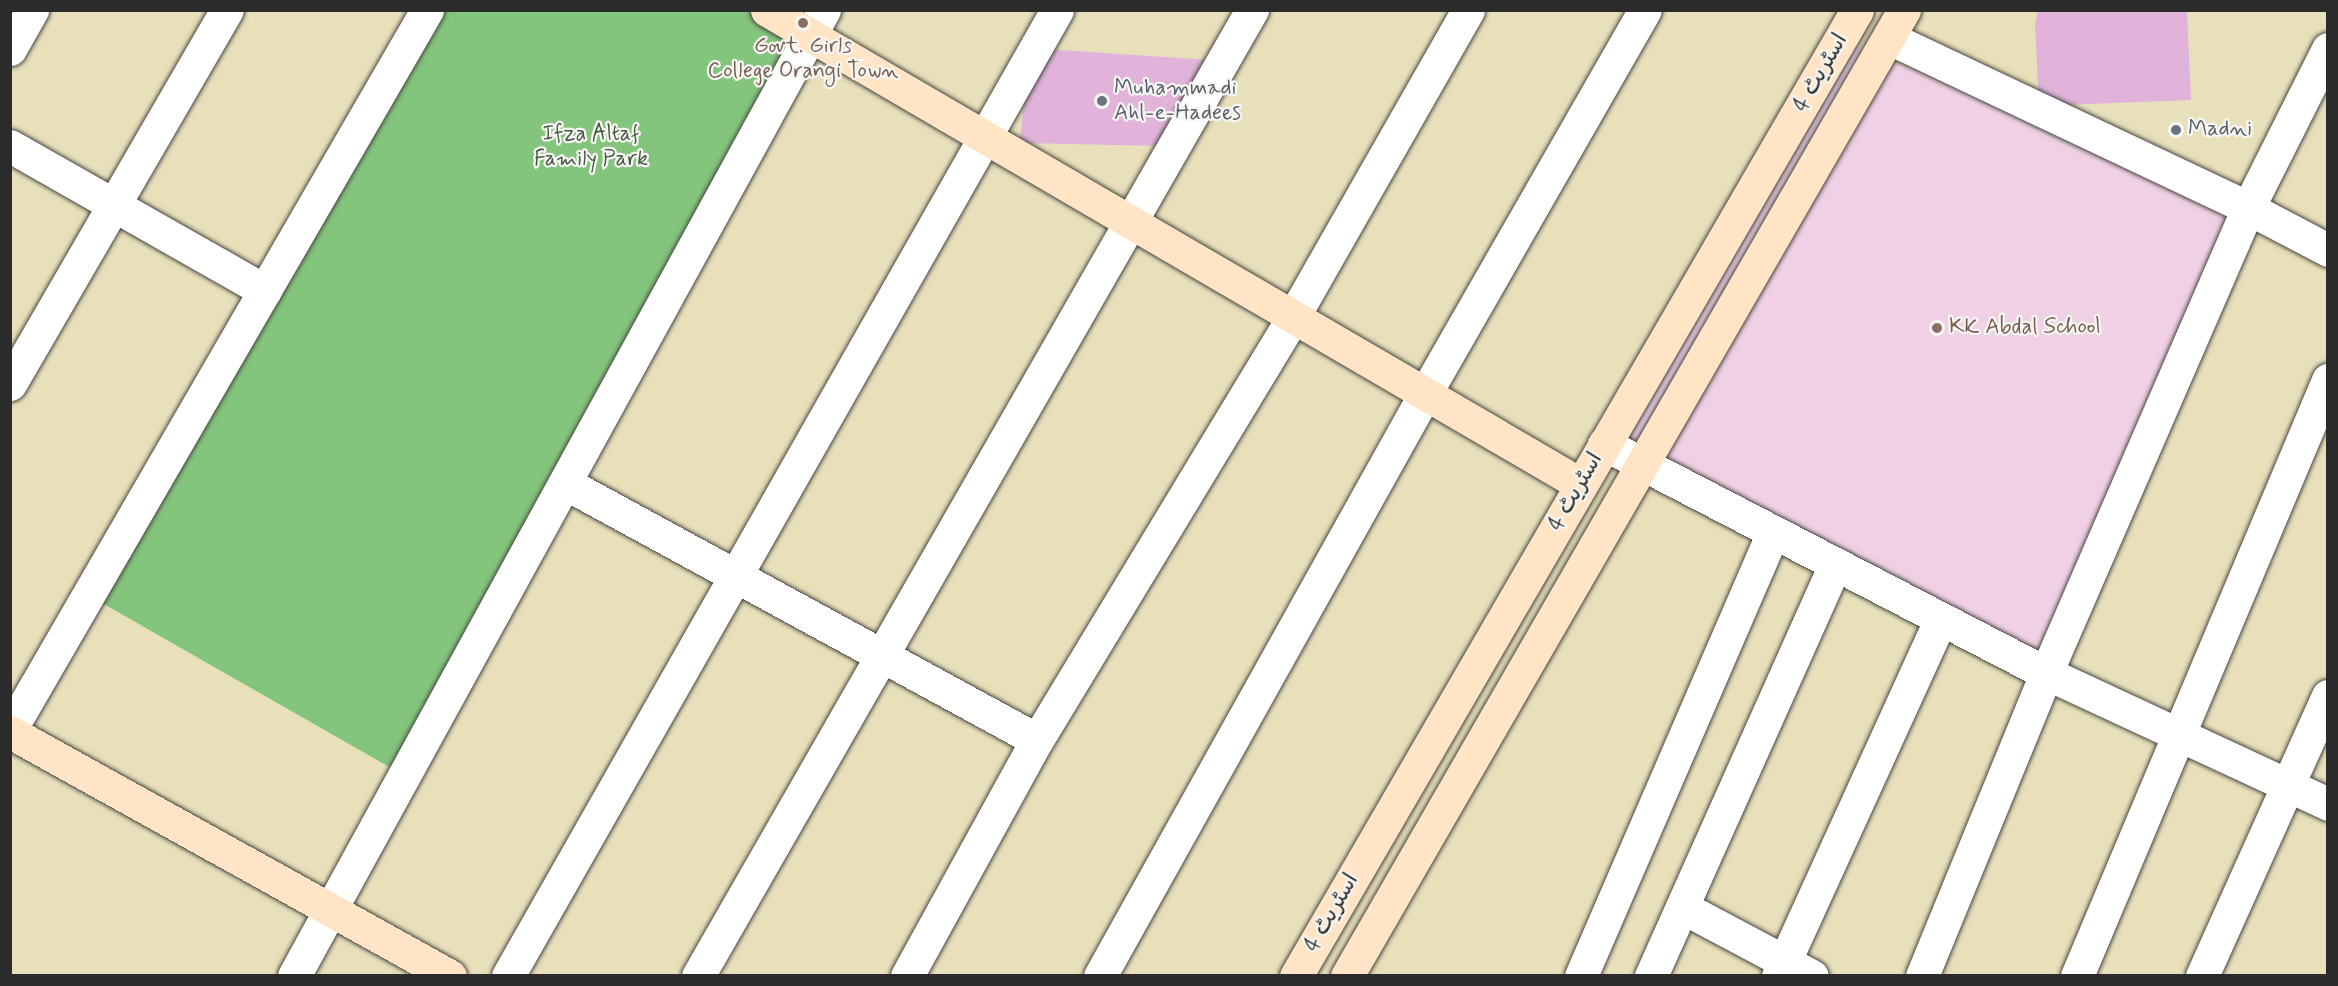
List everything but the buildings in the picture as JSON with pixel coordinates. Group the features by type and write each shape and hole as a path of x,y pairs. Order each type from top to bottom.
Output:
{"main road":[{"path":"767,10 817,23 984,137 1426,392 1580,484"},
{"name":"اسٹریٹ 4","path":"1296,975 1857,10"},
{"name":"اسٹریٹ 4","path":"1347,975 1896,24"},
{"path":"10,731 450,975"}],"street":[{"path":"10,49 32,10"},
{"path":"10,384 227,10"},
{"path":"10,731 427,10"},
{"path":"508,975 1057,10"},
{"path":"698,975 1252,10"},
{"path":"907,975 1037,740 1293,317 1468,10"},
{"path":"1100,975 1426,392 1645,10"},
{"path":"294,975 817,23"},
{"path":"1896,24 2328,250"},
{"path":"1922,975 2046,673 2248,208 2328,49"},
{"path":"10,146 265,291"},
{"path":"2077,975 2328,380"},
{"path":"1604,444 2046,673 2328,804"},
{"path":"565,483 1037,740"},
{"path":"1581,975 1773,532"},
{"path":"1651,975 1835,564"},
{"path":"1682,907 1791,971 1941,619"},
{"path":"2202,975 2328,696"}],"shaded area":[{"name":"KK Abdal School","path":"1839,39 2257,212 2046,673 1604,444"}],"green space":[{"name":"Ifza Altaf Family Park","path":"427,11 767,11 809,35 405,776 88,595"}],"place":[{"name":"Govt. Girls College Orangi Town","path":"803,23"},
{"name":"Muhammadi Ahl-e-Hadees","path":"1102,101"},
{"name":"Madni","path":"2176,130"},
{"name":"KK Abdal School","path":"1937,328"}]}
